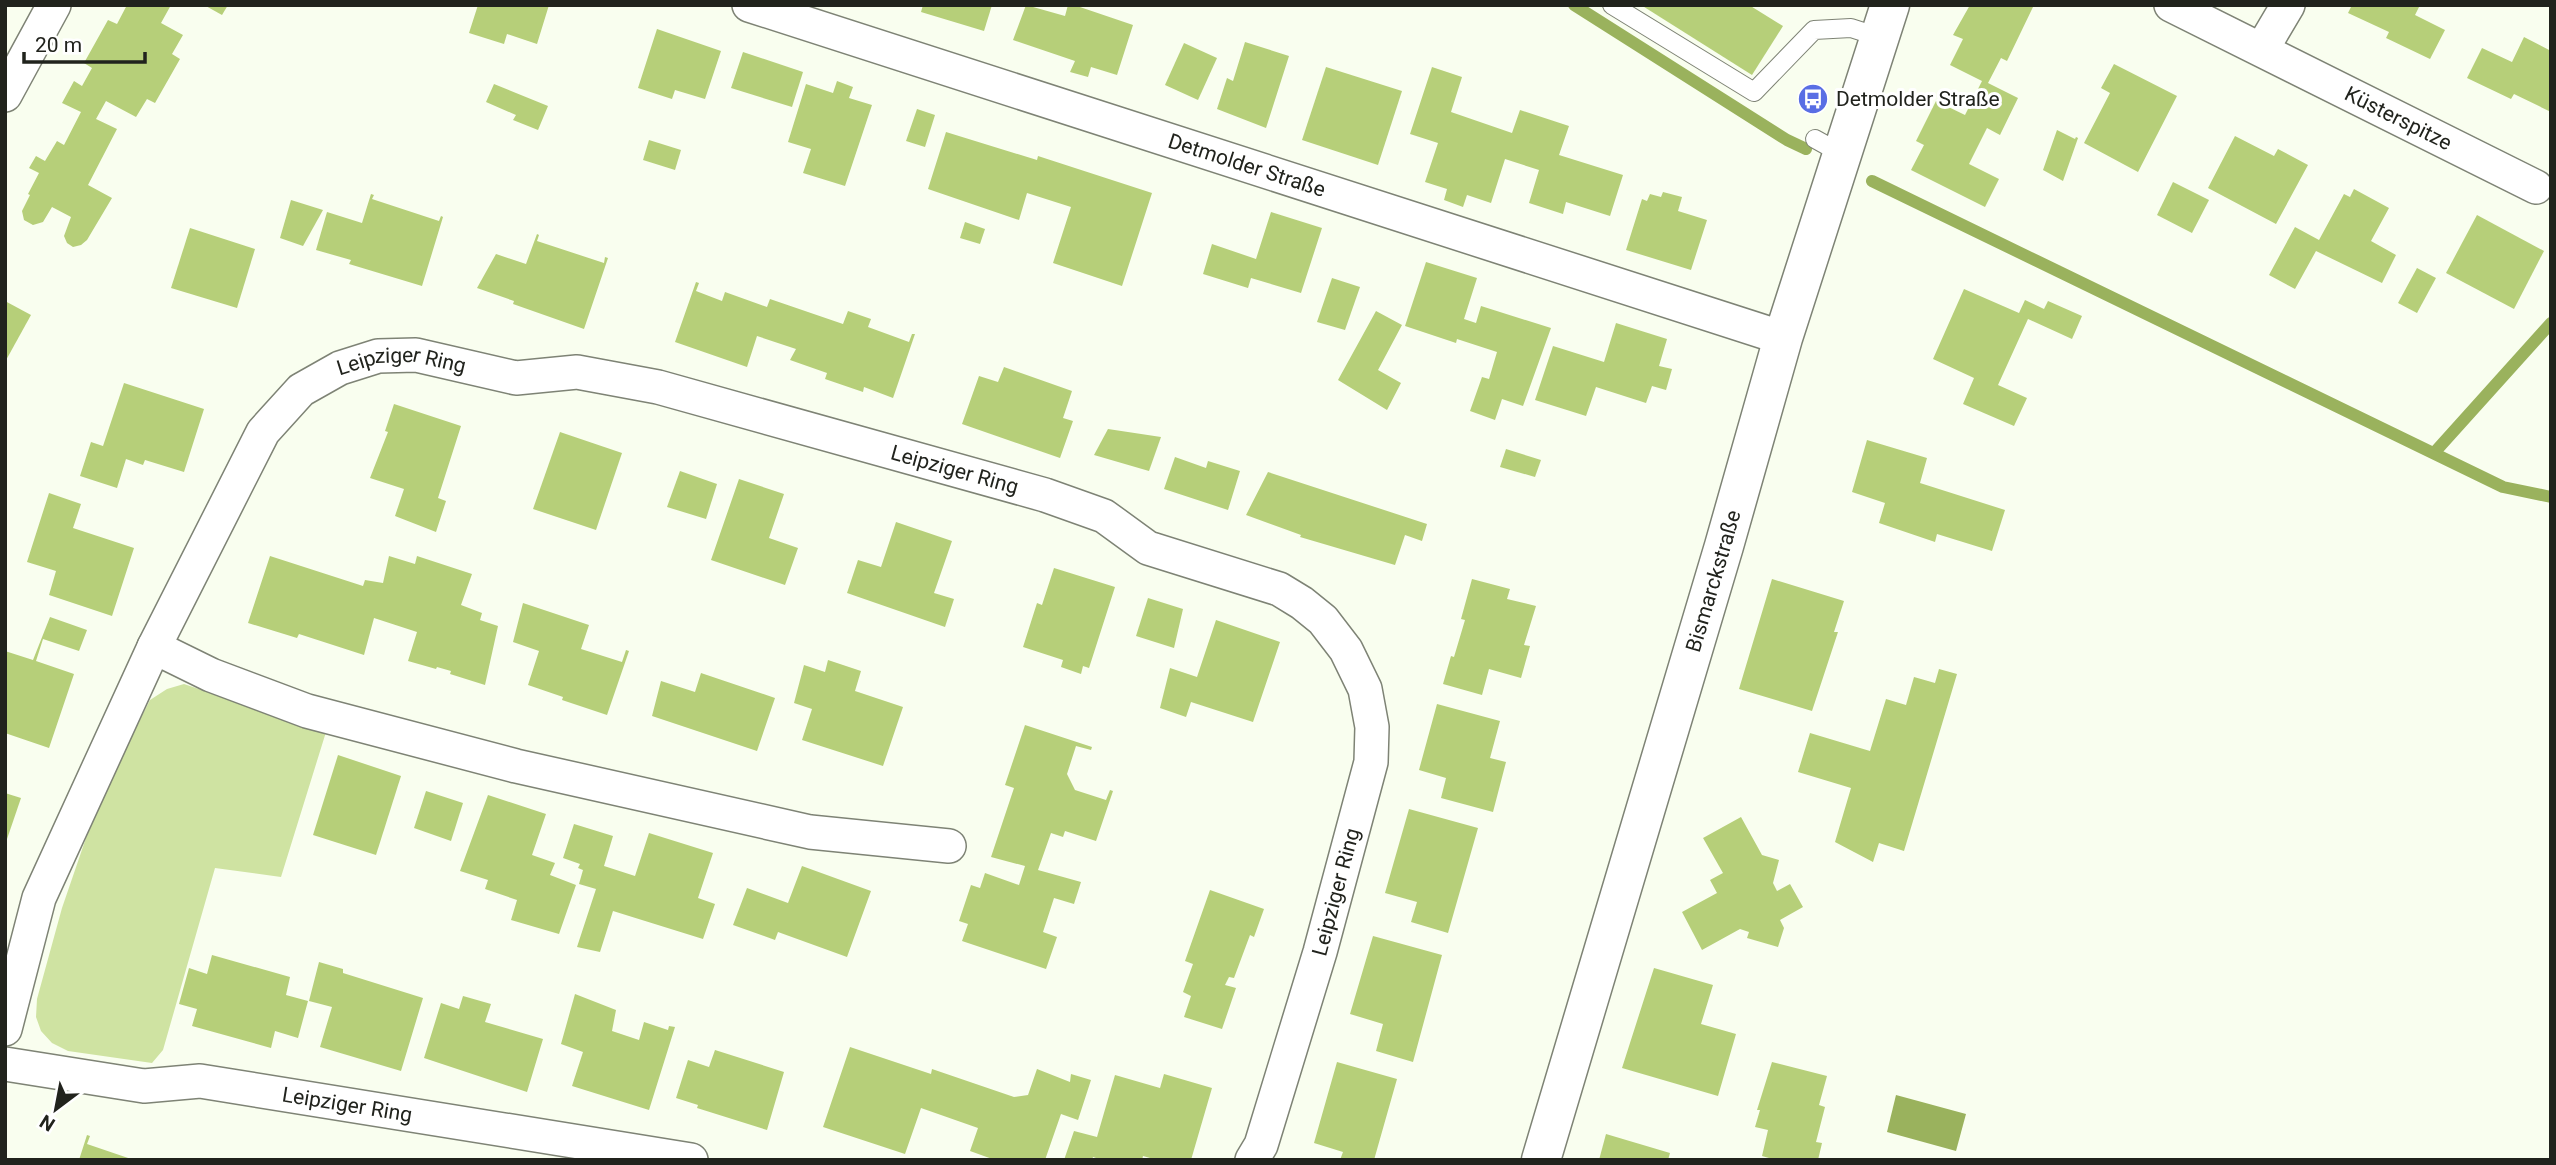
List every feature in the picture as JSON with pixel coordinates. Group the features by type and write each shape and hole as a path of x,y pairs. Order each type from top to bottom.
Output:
{"main road":[{"name":"Bismarckstraße","path":"1541,1160 1783,338 1829,146 1885,21"}],"street":[{"path":"5,95 54,5"},
{"name":"Detmolder Straße","path":"749,5 1783,338"},
{"name":"Küsterspitze","path":"2171,5 2262,48 2536,187"},
{"path":"2262,48 2288,5"},
{"name":"Leipziger Ring","path":"5,1030 38,898 154,648 263,432 301,390 340,368 379,356 416,355 516,378 577,372 659,387 1045,495 1104,516 1148,548 1279,589 1323,620 1346,650 1365,688 1372,727 1371,762 1320,952 1261,1145 1252,1160"},
{"path":"154,648 211,674 307,711 516,766 810,832 949,846"},
{"name":"Leipziger Ring","path":"5,1064 144,1086 200,1081 691,1160"}],"lane":[{"path":"1612,5 1754,92 1814,30 1851,28 1885,21"}],"shaded area":[{"path":"184,684 326,732 281,877 215,868 163,1050 152,1063 68,1051 52,1043 41,1031 36,1017 37,999 62,908 86,838 123,753 150,700 167,689"},
{"path":"1896,1095 1966,1114 1956,1151 1887,1132"}],"building":[{"path":"127,5 171,5 161,23 183,35 172,54 180,59 155,103 147,99 136,117 106,101 96,119 117,129 88,185 112,198 87,240 73,247 67,243 64,236 71,217 52,207 43,222 33,225 24,220 22,211 39,173 29,168 36,156 45,161 57,141 64,145 81,112 62,103 74,81 82,86 92,68 84,63 108,20 117,24"},
{"path":"204,5 228,5 222,15"},
{"path":"478,5 549,5 537,44 507,34 504,44 469,33"},
{"path":"923,5 992,5 984,31 921,12"},
{"path":"1026,5 1065,16 1068,5 1074,5 1133,25 1117,75 1091,67 1088,77 1070,72 1075,61 1013,40"},
{"path":"1641,5 1749,5 1783,26 1752,75"},
{"path":"1970,5 2033,7 2007,61 2001,58 1988,83 2018,98 2000,135 1987,128 1969,164 1999,179 1985,207 1911,170 1924,145 1916,141 1936,101 1965,115 1982,81 1950,65 1963,39 1953,35"},
{"path":"2352,5 2420,5 2415,15 2445,30 2430,59 2386,38 2389,32 2348,13"},
{"path":"657,29 721,51 705,99 675,90 672,99 638,88"},
{"path":"2524,37 2551,51 2551,112 2514,94 2511,99 2467,78 2482,48 2512,62"},
{"path":"1245,42 1289,56 1266,128 1217,109 1227,78 1233,81"},
{"path":"1184,43 1217,58 1198,100 1165,85"},
{"path":"743,52 803,72 792,107 731,88"},
{"path":"2114,64 2177,96 2138,172 2084,143 2110,93 2101,88"},
{"path":"1326,67 1402,91 1378,165 1302,140"},
{"path":"1432,67 1462,77 1451,112 1512,133 1520,110 1569,126 1559,155 1623,175 1610,216 1566,202 1563,214 1529,203 1539,170 1505,159 1491,203 1467,195 1463,207 1444,200 1447,189 1425,182 1438,143 1410,134"},
{"path":"837,81 853,87 849,98 872,105 845,186 803,173 811,149 788,142 806,84 833,93"},
{"path":"494,84 548,106 538,130 513,120 516,115 486,102"},
{"path":"917,109 935,115 925,147 906,141"},
{"path":"2057,130 2078,138 2063,181 2043,170"},
{"path":"946,132 1037,160 1038,156 1152,193 1122,286 1053,263 1071,207 1027,193 1019,220 928,189"},
{"path":"2235,136 2274,156 2278,149 2308,165 2276,224 2208,188"},
{"path":"649,140 681,150 675,170 643,160"},
{"path":"2173,182 2209,200 2192,233 2157,215"},
{"path":"2354,189 2389,208 2371,241 2396,255 2382,283 2316,251 2295,289 2269,275 2295,227 2319,240 2344,194 2350,197"},
{"path":"1663,192 1682,197 1678,211 1707,220 1691,270 1626,250 1642,199 1647,201 1650,194 1661,197"},
{"path":"371,194 374,195 372,199 439,221 441,216 443,217 422,286 349,264 351,260 316,250 327,212 362,223"},
{"path":"291,200 323,210 303,246 280,238"},
{"path":"1271,212 1322,228 1301,293 1251,278 1248,288 1203,274 1212,244 1256,259"},
{"path":"2477,215 2544,251 2514,309 2446,273"},
{"path":"965,222 985,229 980,244 960,238"},
{"path":"190,228 255,249 237,308 171,288"},
{"path":"537,234 537,241 604,263 605,257 608,258 584,329 477,288 496,254 526,264"},
{"path":"1426,262 1477,278 1464,319 1476,323 1481,306 1551,328 1523,406 1502,399 1495,420 1470,411 1482,377 1489,379 1497,352 1457,339 1456,343 1405,326"},
{"path":"2417,268 2436,278 2417,313 2398,303"},
{"path":"1332,278 1360,287 1345,330 1317,322"},
{"path":"696,282 699,283 696,291 722,301 725,292 767,307 770,299 843,324 848,311 871,319 868,327 909,342 912,334 915,334 893,398 864,387 863,392 825,379 827,373 790,360 796,349 757,336 747,367 675,342"},
{"path":"1964,289 2019,313 2025,300 2044,309 2048,301 2082,316 2072,339 2028,319 1998,385 2027,398 2014,426 1963,404 1974,378 1933,359"},
{"path":"5,301 31,315 5,362"},
{"path":"1376,311 1402,325 1378,370 1401,383 1387,410 1338,380"},
{"path":"1616,323 1667,339 1659,366 1672,369 1666,390 1652,386 1646,403 1596,387 1586,416 1535,400 1553,346 1604,362"},
{"path":"1004,367 1072,391 1063,418 1073,421 1060,458 962,424 979,376 998,382"},
{"path":"124,383 204,409 184,472 145,460 143,465 126,459 117,488 80,476 91,442 103,446"},
{"path":"394,404 461,426 438,498 446,501 436,532 395,516 404,489 370,478 388,432 385,431"},
{"path":"1108,429 1161,437 1149,471 1094,455"},
{"path":"560,432 622,453 596,530 533,509"},
{"path":"1867,440 1927,458 1920,483 2005,510 1992,551 1937,534 1935,542 1879,523 1885,503 1852,492"},
{"path":"1506,449 1541,460 1535,477 1500,467"},
{"path":"1175,457 1206,468 1208,461 1240,471 1228,510 1164,489"},
{"path":"680,471 717,484 706,519 667,507"},
{"path":"1268,472 1427,524 1422,541 1405,535 1395,565 1300,537 1301,535 1246,515"},
{"path":"739,479 784,494 769,538 798,548 785,585 711,560"},
{"path":"49,493 81,504 73,528 134,548 112,616 49,595 56,571 27,562"},
{"path":"896,522 952,541 934,593 954,599 945,627 847,593 858,560 881,567"},
{"path":"270,556 363,586 365,580 383,583 389,556 415,564 417,556 472,574 461,605 482,613 480,620 498,626 485,685 450,674 451,671 408,661 417,632 374,618 364,655 299,634 297,638 248,623"},
{"path":"1054,568 1115,587 1089,668 1083,666 1081,674 1061,667 1063,660 1023,647 1037,603 1042,605"},
{"path":"1472,579 1510,589 1507,599 1536,606 1524,645 1530,646 1521,678 1489,669 1482,695 1443,684 1465,620 1461,619"},
{"path":"1772,579 1844,601 1834,632 1838,632 1812,711 1739,689"},
{"path":"1148,598 1183,609 1174,648 1136,636"},
{"path":"523,603 589,625 581,649 622,662 626,650 629,651 607,715 528,685 539,651 513,642"},
{"path":"50,617 87,630 79,651 43,639 36,661 74,674 49,748 5,733 5,651 33,660"},
{"path":"1216,620 1280,642 1253,722 1191,702 1186,717 1160,708 1170,668 1197,677"},
{"path":"828,660 861,671 855,691 903,707 883,766 802,740 812,709 794,703 804,665 825,672"},
{"path":"1939,669 1957,674 1904,851 1879,843 1873,862 1835,842 1851,788 1798,772 1810,733 1870,751 1886,699 1906,705 1914,677 1935,683"},
{"path":"701,673 775,698 757,751 652,716 661,681 695,692"},
{"path":"1437,704 1500,721 1490,758 1506,762 1493,812 1441,798 1446,778 1419,770"},
{"path":"1025,725 1092,747 1091,750 1076,746 1067,774 1075,790 1106,800 1110,790 1113,791 1096,841 1065,831 1063,837 1051,833 1038,870 1081,882 1074,904 1054,898 1043,932 1057,937 1046,969 962,941 968,924 959,921 971,885 980,888 985,873 1019,885 1025,866 991,857 1014,788 1005,785"},
{"path":"338,755 401,776 376,855 313,835"},
{"path":"426,791 463,803 451,841 414,828"},
{"path":"5,793 21,798 6,842 5,842"},
{"path":"488,795 546,814 532,855 555,863 550,875 576,885 559,934 511,920 517,900 485,889 488,880 460,871"},
{"path":"1409,809 1478,828 1448,933 1411,922 1417,902 1385,893"},
{"path":"1741,817 1762,855 1779,860 1773,883 1777,891 1790,884 1803,907 1780,920 1784,928 1778,947 1747,938 1749,932 1740,929 1702,950 1682,912 1717,893 1710,880 1723,873 1703,838"},
{"path":"574,824 613,836 604,866 635,876 649,833 713,853 698,898 715,904 703,939 613,911 600,952 577,947 596,889 579,884 583,870 578,868 580,864 563,858"},
{"path":"802,866 871,891 847,957 778,932 775,940 733,925 747,888 788,903"},
{"path":"1210,890 1264,909 1254,937 1250,935 1234,978 1229,977 1225,985 1236,988 1222,1029 1184,1017 1191,996 1183,992 1193,964 1185,961"},
{"path":"1373,936 1442,955 1413,1062 1376,1051 1383,1024 1350,1014"},
{"path":"212,955 290,977 286,995 308,1001 298,1038 275,1031 271,1048 192,1026 197,1009 179,1004 189,968 207,974"},
{"path":"319,962 343,969 343,973 423,998 401,1071 320,1047 332,1007 309,1001"},
{"path":"1654,968 1713,985 1701,1024 1736,1034 1718,1096 1622,1068"},
{"path":"575,994 616,1010 612,1031 639,1040 644,1022 668,1030 669,1026 675,1027 649,1110 572,1086 583,1052 561,1044"},
{"path":"463,996 491,1004 485,1022 543,1039 527,1092 424,1058 441,1003 459,1009"},
{"path":"850,1047 931,1074 932,1069 1014,1097 1028,1095 1037,1069 1070,1082 1071,1074 1091,1080 1078,1120 1061,1114 1045,1160 995,1160 970,1151 978,1128 921,1108 905,1154 823,1127"},
{"path":"715,1050 784,1072 767,1130 697,1108 698,1105 676,1098 688,1060 709,1067"},
{"path":"1337,1062 1397,1079 1374,1160 1340,1160 1343,1152 1314,1143"},
{"path":"1772,1062 1827,1076 1819,1105 1825,1107 1816,1142 1822,1143 1818,1160 1776,1160 1762,1156 1768,1130 1755,1127 1760,1110 1757,1110"},
{"path":"1164,1074 1212,1088 1191,1160 1157,1160 1143,1156 1142,1160 1102,1160 1093,1157 1092,1160 1064,1160 1074,1131 1097,1137 1115,1075 1160,1088"},
{"path":"1606,1134 1670,1153 1668,1160 1599,1160"},
{"path":"87,1135 90,1136 87,1144 134,1160 79,1160"}],"waterway":[{"path":"1574,5 1787,140 1806,149"},
{"path":"1872,181 2503,487 2551,497"},
{"path":"2434,453 2551,323"}],"place":[{"name":"Detmolder Straße","path":"1813,99"}]}
